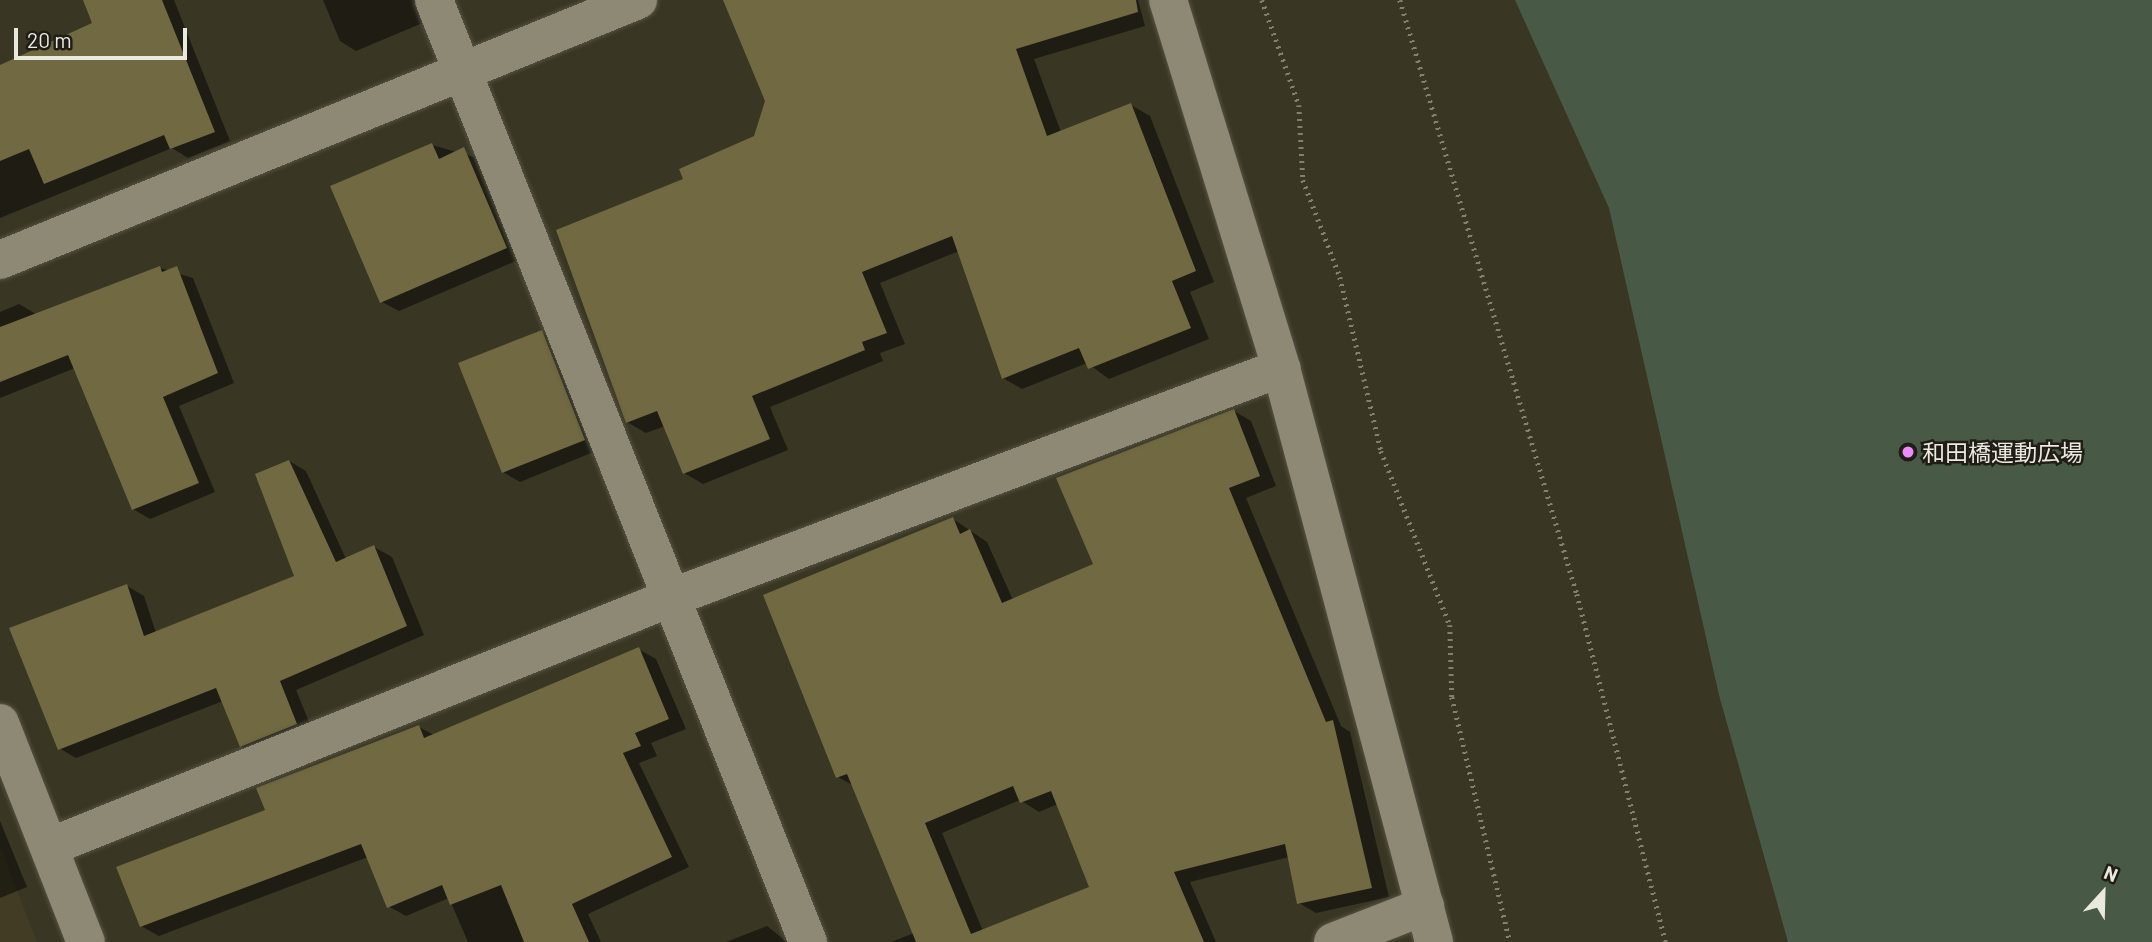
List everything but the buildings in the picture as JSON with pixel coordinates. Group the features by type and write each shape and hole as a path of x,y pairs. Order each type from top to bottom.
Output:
{"street":[{"path":"434,0 808,942"},
{"path":"0,260 461,69 638,0"},
{"path":"1168,0 1281,368 1434,942"},
{"path":"49,847 673,597 1281,368"},
{"path":"0,723 86,942"},
{"path":"1333,942 1424,906"}],"path":[{"path":"1262,0 1299,105 1303,180 1340,277 1381,451 1450,625 1452,697 1510,942"},
{"path":"1400,0 1577,594 1666,942"}],"shaded area":[{"path":"0,846 37,942 0,942"}],"green space":[{"name":"和田橋運動広場","path":"1515,0 2152,0 2152,942 1788,942 1719,695 1609,208"}],"place":[{"name":"和田橋運動広場","path":"1908,452"}]}
